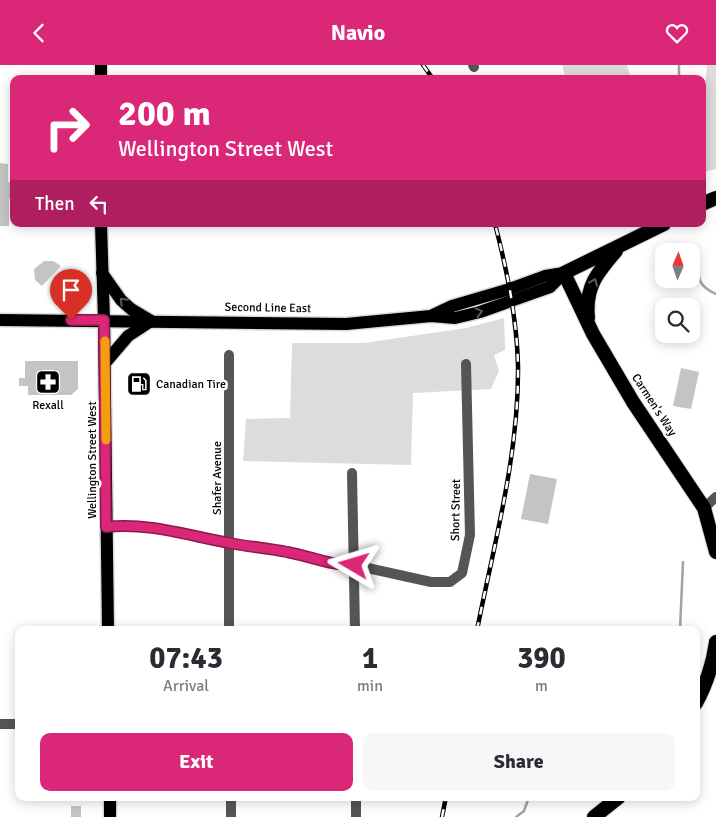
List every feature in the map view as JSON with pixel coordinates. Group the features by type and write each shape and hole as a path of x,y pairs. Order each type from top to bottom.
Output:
{"highway":[{"name":"Second Line East","path":"564,273 658,227"},
{"path":"589,326 587,308 592,284 598,272 620,247"},
{"name":"Carmen's Way","path":"564,273 589,326 633,402 704,508 716,552"},
{"path":"700,696 714,655 716,642"},
{"path":"594,817 614,801"}],"main road":[{"name":"Wellington Street West","path":"101,227 105,363 108,626"},
{"path":"102,273 121,300 131,309 152,321 128,336 105,363"},
{"name":"Second Line East","path":"0,320 346,324 431,316 452,306 510,289 545,276 564,273"},
{"path":"110,801 110,817"}],"street":[{"name":"Shafer Avenue","path":"229,355 230,626"},
{"name":"Short Street","path":"106,527 127,524 172,530 230,543 288,552 343,566 354,565 431,582 450,582 462,573 470,535 466,364"},
{"path":"352,473 355,626"},
{"path":"704,508 716,497"},
{"path":"0,724 15,724"},
{"path":"231,801 231,817"},
{"path":"356,801 356,817"}],"shaded area":[{"path":"562,65 627,65 630,75 565,75"},
{"path":"707,65 716,65 716,169 706,171"},
{"path":"504,318 505,350 494,355 499,371 491,389 413,393 411,465 243,461 246,419 290,418 292,343 364,343 466,328"}],"building":[{"path":"0,163 8,164 10,199 9,226 0,226"},
{"path":"44,261 53,261 61,266 42,286 35,280 34,269"},
{"name":"Rexall","path":"25,361 78,361 78,389 71,395 28,395 28,386 19,386 19,378 25,378"},
{"path":"681,368 699,372 691,409 673,406"},
{"name":"Canadian Tire","path":"139,372 149,391 139,396 129,377"},
{"path":"530,474 557,479 548,524 521,519"},
{"path":"71,806 81,806 81,817 71,817"}],"waterway":[{"path":"679,65 679,75"},
{"path":"700,279 707,289 716,294"},
{"path":"680,626 683,562"},
{"path":"516,817 524,811 528,801"}],"railway":[{"path":"423,65 430,75"},
{"path":"478,626 510,466 517,399 518,366 513,312 496,227"},
{"path":"442,817 445,801"}],"slow traffic":[{"path":"105,341 106,440"}],"place":[{"name":"Rexall","path":"48,382"},
{"name":"Canadian Tire","path":"139,384"}],"route":[{"path":"71,320 104,320 106,527 127,524 172,530 230,543 288,552 343,566 354,565"}]}
